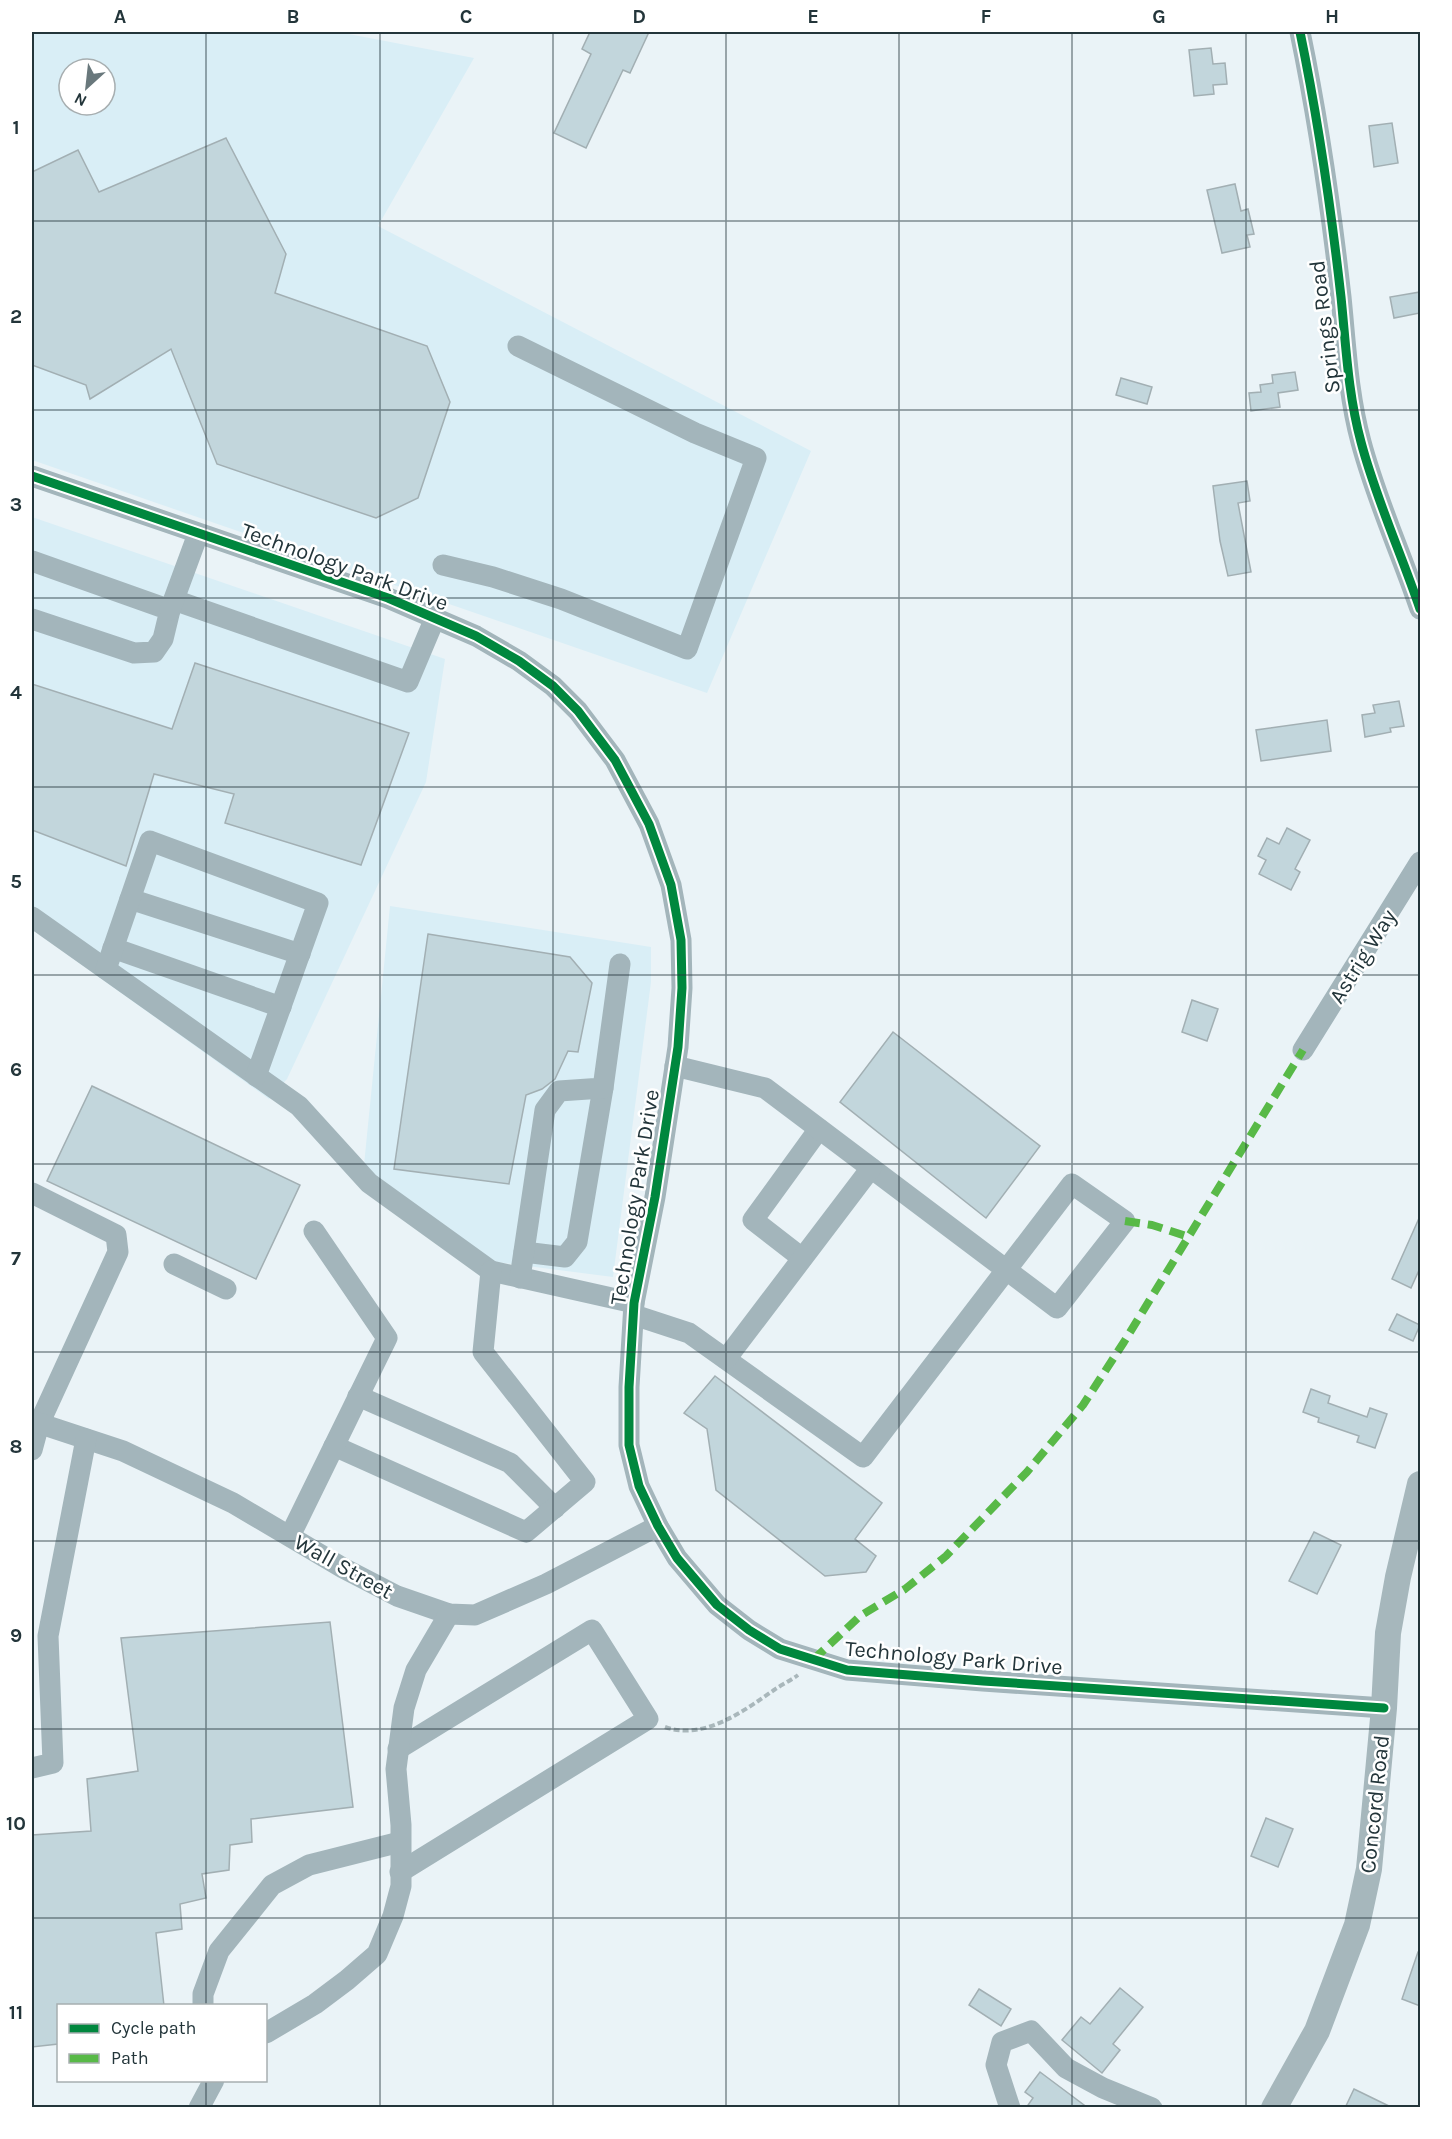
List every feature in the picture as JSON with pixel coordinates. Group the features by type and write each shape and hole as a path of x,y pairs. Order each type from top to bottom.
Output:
{"main road":[{"name":"Concord Road","path":"1274,2108 1317,2031 1357,1925 1369,1869 1384,1708 1388,1633 1398,1577 1420,1484"}],"street":[{"name":"Springs Road","path":"1300,32 1320,143 1341,298 1345,357 1359,431 1379,501 1420,609"},
{"path":"443,565 493,577 561,599 687,649 756,458 696,433 518,346"},
{"name":"Technology Park Drive","path":"32,476 388,598 485,641 519,661 552,686 578,711 620,769 649,824 671,885 681,939 682,988 675,1066 655,1197 634,1309 629,1387 629,1445 639,1486 658,1526 677,1558 717,1605 749,1630 780,1649 848,1670 1384,1708"},
{"path":"32,619 134,653 154,652 163,639 172,605 198,534"},
{"path":"32,561 408,682 435,618"},
{"path":"106,969 150,841 318,903 256,1076"},
{"name":"Astrig Way","path":"1303,1050 1420,862"},
{"path":"130,899 300,954"},
{"path":"32,916 299,1106 369,1183 491,1271 634,1309 689,1333 863,1457 1007,1270 1072,1184 1125,1221 1057,1308 1007,1270 765,1088 675,1066"},
{"path":"113,948 281,1006"},
{"path":"524,1252 565,1257 578,1242 620,964"},
{"path":"520,1278 545,1110 559,1090 603,1088"},
{"path":"802,1258 753,1220 819,1129"},
{"path":"726,1359 871,1168"},
{"path":"32,1193 116,1235 118,1252 35,1423 32,1450"},
{"path":"290,1536 387,1338 314,1231"},
{"path":"174,1264 226,1289"},
{"path":"334,1446 526,1532 585,1482 483,1352 491,1271"},
{"path":"358,1396 510,1462 555,1508"},
{"name":"Wall Street","path":"35,1423 123,1451 233,1503 343,1568 397,1596 449,1614 475,1615 546,1584 658,1526"},
{"path":"32,1768 53,1763 48,1636 86,1439"},
{"path":"267,2032 315,2004 377,1954 393,1916 401,1886 401,1825 396,1769 404,1708 416,1670 449,1614"},
{"path":"398,1749 592,1630 648,1719 400,1872"},
{"path":"204,2004 203,1994 219,1951 272,1885 309,1865 400,1842"},
{"path":"1010,2108 996,2065 1002,2042 1031,2031 1066,2068 1103,2088 1152,2108"},
{"path":"199,2108 213,2082"}],"path":[{"path":"648,1719 671,1729 690,1731 706,1727 742,1712 795,1677 813,1660"}],"shaded area":[{"path":"32,32 338,32 474,58 378,226 811,451 707,693 32,460"},
{"path":"32,517 445,659 426,782 287,1079 269,1099 32,929"},
{"path":"390,906 651,947 651,982 613,1277 496,1262 363,1175"}],"building":[{"path":"590,32 649,32 630,73 623,70 586,148 554,133 591,54 582,49"},
{"path":"1211,48 1213,64 1225,63 1227,84 1213,85 1214,94 1194,96 1189,50"},
{"path":"1392,123 1398,163 1374,167 1369,126"},
{"path":"226,138 286,254 275,293 427,346 450,402 418,498 376,518 217,464 171,349 90,399 86,385 32,365 32,172 78,150 99,192"},
{"path":"1235,184 1241,211 1248,209 1254,234 1247,235 1250,247 1222,253 1207,190"},
{"path":"1420,292 1420,313 1394,318 1390,297"},
{"path":"1295,372 1298,390 1278,393 1280,407 1251,411 1249,393 1261,392 1260,385 1273,383 1272,375"},
{"path":"1121,378 1152,387 1147,404 1116,395"},
{"path":"1247,481 1250,501 1238,503 1251,572 1228,576 1220,541 1213,486"},
{"path":"195,663 409,733 361,865 225,823 234,794 154,774 126,866 32,830 32,684 172,729"},
{"path":"1399,701 1404,726 1390,728 1391,732 1365,737 1362,715 1375,713 1373,705"},
{"path":"1327,720 1331,751 1261,761 1256,730"},
{"path":"1287,828 1310,840 1295,869 1300,872 1291,890 1259,874 1266,860 1258,856 1267,838 1279,844"},
{"path":"428,934 570,957 592,983 578,1052 568,1051 555,1079 542,1089 526,1095 509,1184 394,1169"},
{"path":"1192,1000 1218,1009 1207,1041 1182,1032"},
{"path":"893,1032 1040,1146 986,1218 840,1102"},
{"path":"92,1086 300,1185 256,1279 47,1181"},
{"path":"1420,1216 1420,1268 1411,1288 1392,1279"},
{"path":"1397,1314 1420,1325 1413,1341 1389,1330"},
{"path":"715,1376 882,1503 855,1539 876,1556 866,1572 825,1576 716,1490 707,1429 684,1413"},
{"path":"1311,1389 1330,1396 1328,1403 1367,1417 1370,1408 1387,1414 1375,1448 1357,1442 1359,1436 1318,1422 1319,1418 1303,1412"},
{"path":"1314,1532 1341,1545 1317,1594 1289,1581"},
{"path":"330,1622 353,1807 251,1819 252,1842 230,1845 229,1870 202,1874 206,1898 180,1904 182,1929 156,1933 164,2004 57,2004 57,2044 32,2047 32,1835 91,1831 87,1779 138,1771 121,1638"},
{"path":"1266,1818 1293,1829 1278,1867 1251,1856"},
{"path":"1418,1952 1420,1952 1420,2006 1402,1999"},
{"path":"1120,1988 1143,2007 1113,2044 1120,2050 1102,2073 1062,2040 1081,2017 1090,2024"},
{"path":"979,1989 1011,2009 1001,2026 969,2005"},
{"path":"1040,2072 1088,2108 1026,2108 1033,2098 1025,2092"},
{"path":"1354,2089 1393,2108 1345,2108"}],"marked path":[{"path":"813,1660 860,1616 905,1589 946,1556 1027,1472 1083,1405 1303,1050"},
{"path":"1125,1221 1152,1225 1189,1237"}],"cycle path":[{"path":"1300,32 1328,197 1353,406 1367,463 1420,609"},
{"path":"32,476 388,598 476,636 519,661 553,686 578,711 615,760 649,824 671,885 681,940 682,988 678,1047 655,1197 634,1303 629,1387 629,1445 639,1486 658,1526 677,1558 717,1605 749,1630 780,1649 847,1670 1384,1708"}]}
